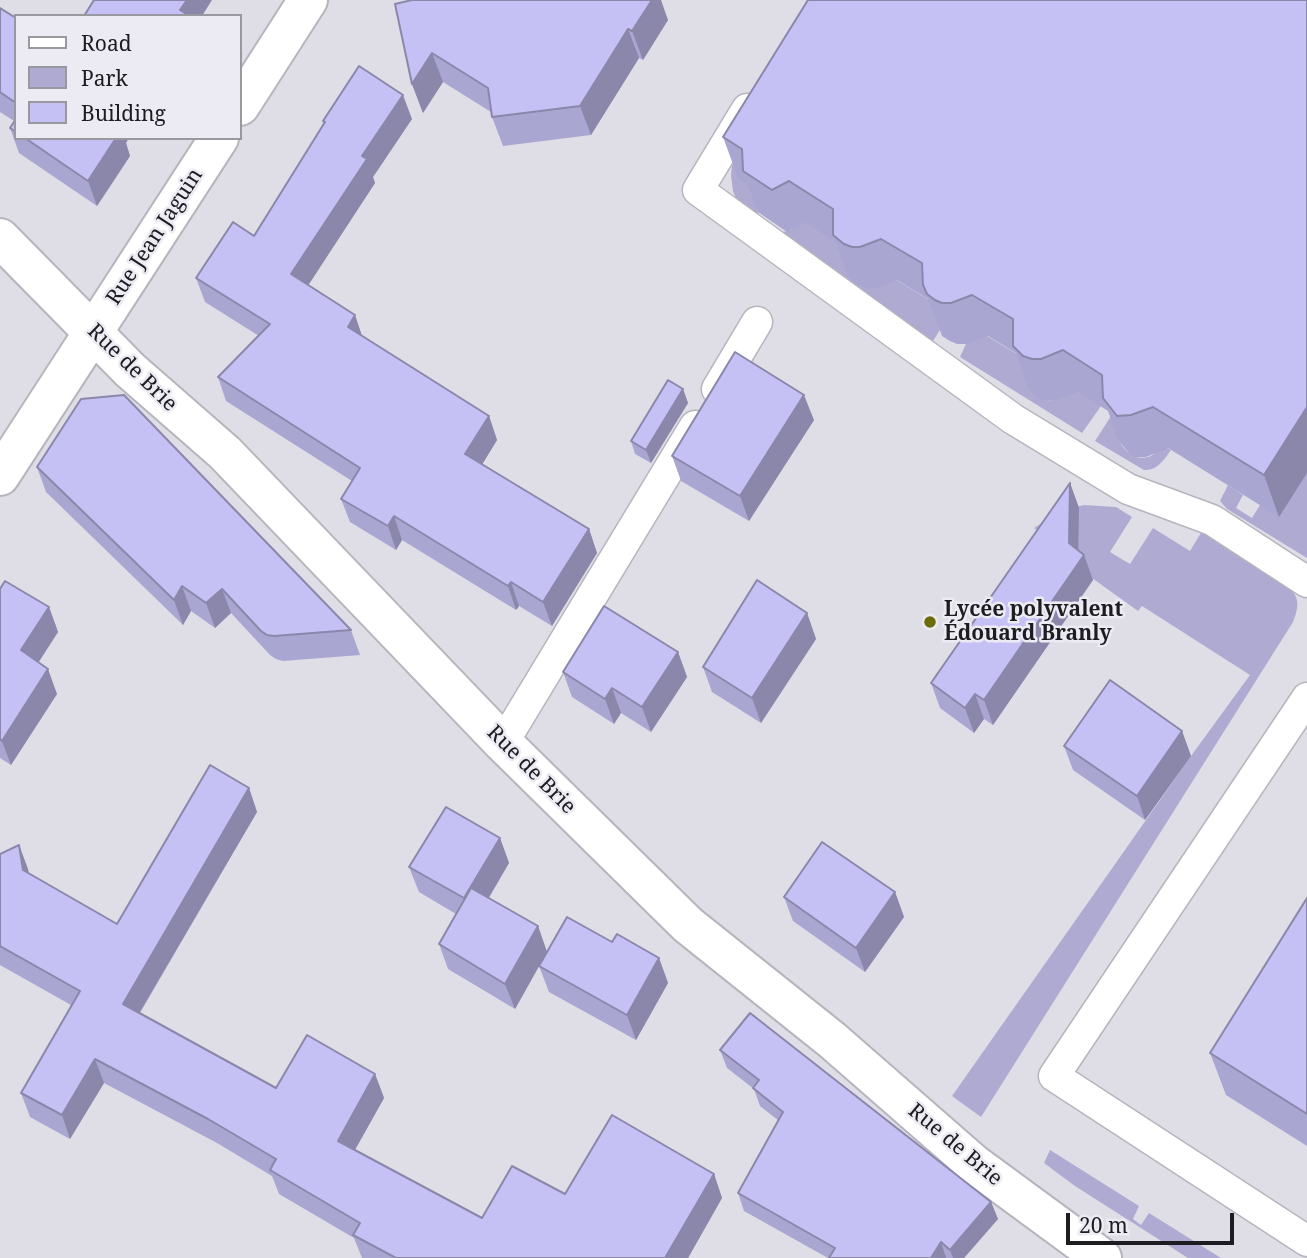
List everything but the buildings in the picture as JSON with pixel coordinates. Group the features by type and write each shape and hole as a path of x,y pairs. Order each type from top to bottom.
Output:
{"street":[{"path":"242,103 308,0"},
{"name":"Rue Jean Jaguin","path":"0,476 218,140"},
{"name":"Rue de Brie","path":"0,237 130,370 225,453 503,743 688,925 832,1040 974,1164 1102,1258"}],"lane":[{"path":"762,83 698,190 1013,419 1128,489 1213,520 1307,582"},
{"path":"503,743 757,322"},
{"path":"1307,698 1054,1076 1307,1241"}],"green space":[{"path":"735,159 763,195 758,211 767,225 783,232 801,221 942,308 938,318 940,330 933,341 763,235 737,201 733,191 731,175"},
{"path":"982,333 1032,363 1047,401 1061,398 1072,388 1101,406 1082,433 960,357 966,344"},
{"path":"1113,413 1119,439 1130,454 1140,458 1149,457 1162,445 1171,450 1160,464 1153,469 1144,470 1095,441"},
{"path":"1307,473 1307,558 1227,509 1220,501 1228,485 1243,495 1236,508 1252,518 1260,505"},
{"path":"1084,505 1116,507 1132,517 1110,552 1130,564 1153,528 1190,551 1202,531 1288,586 1296,598 1296,612 1293,622 981,1117 952,1096 1250,675 1142,606 1138,611 1078,568 1055,543 1034,528 1063,510"},
{"path":"1050,1150 1139,1206 1133,1219 1141,1225 1149,1213 1221,1258 1188,1258 1075,1186 1044,1163"}],"place":[{"name":"Lycée polyvalent Édouard Branly","path":"930,622"}]}
